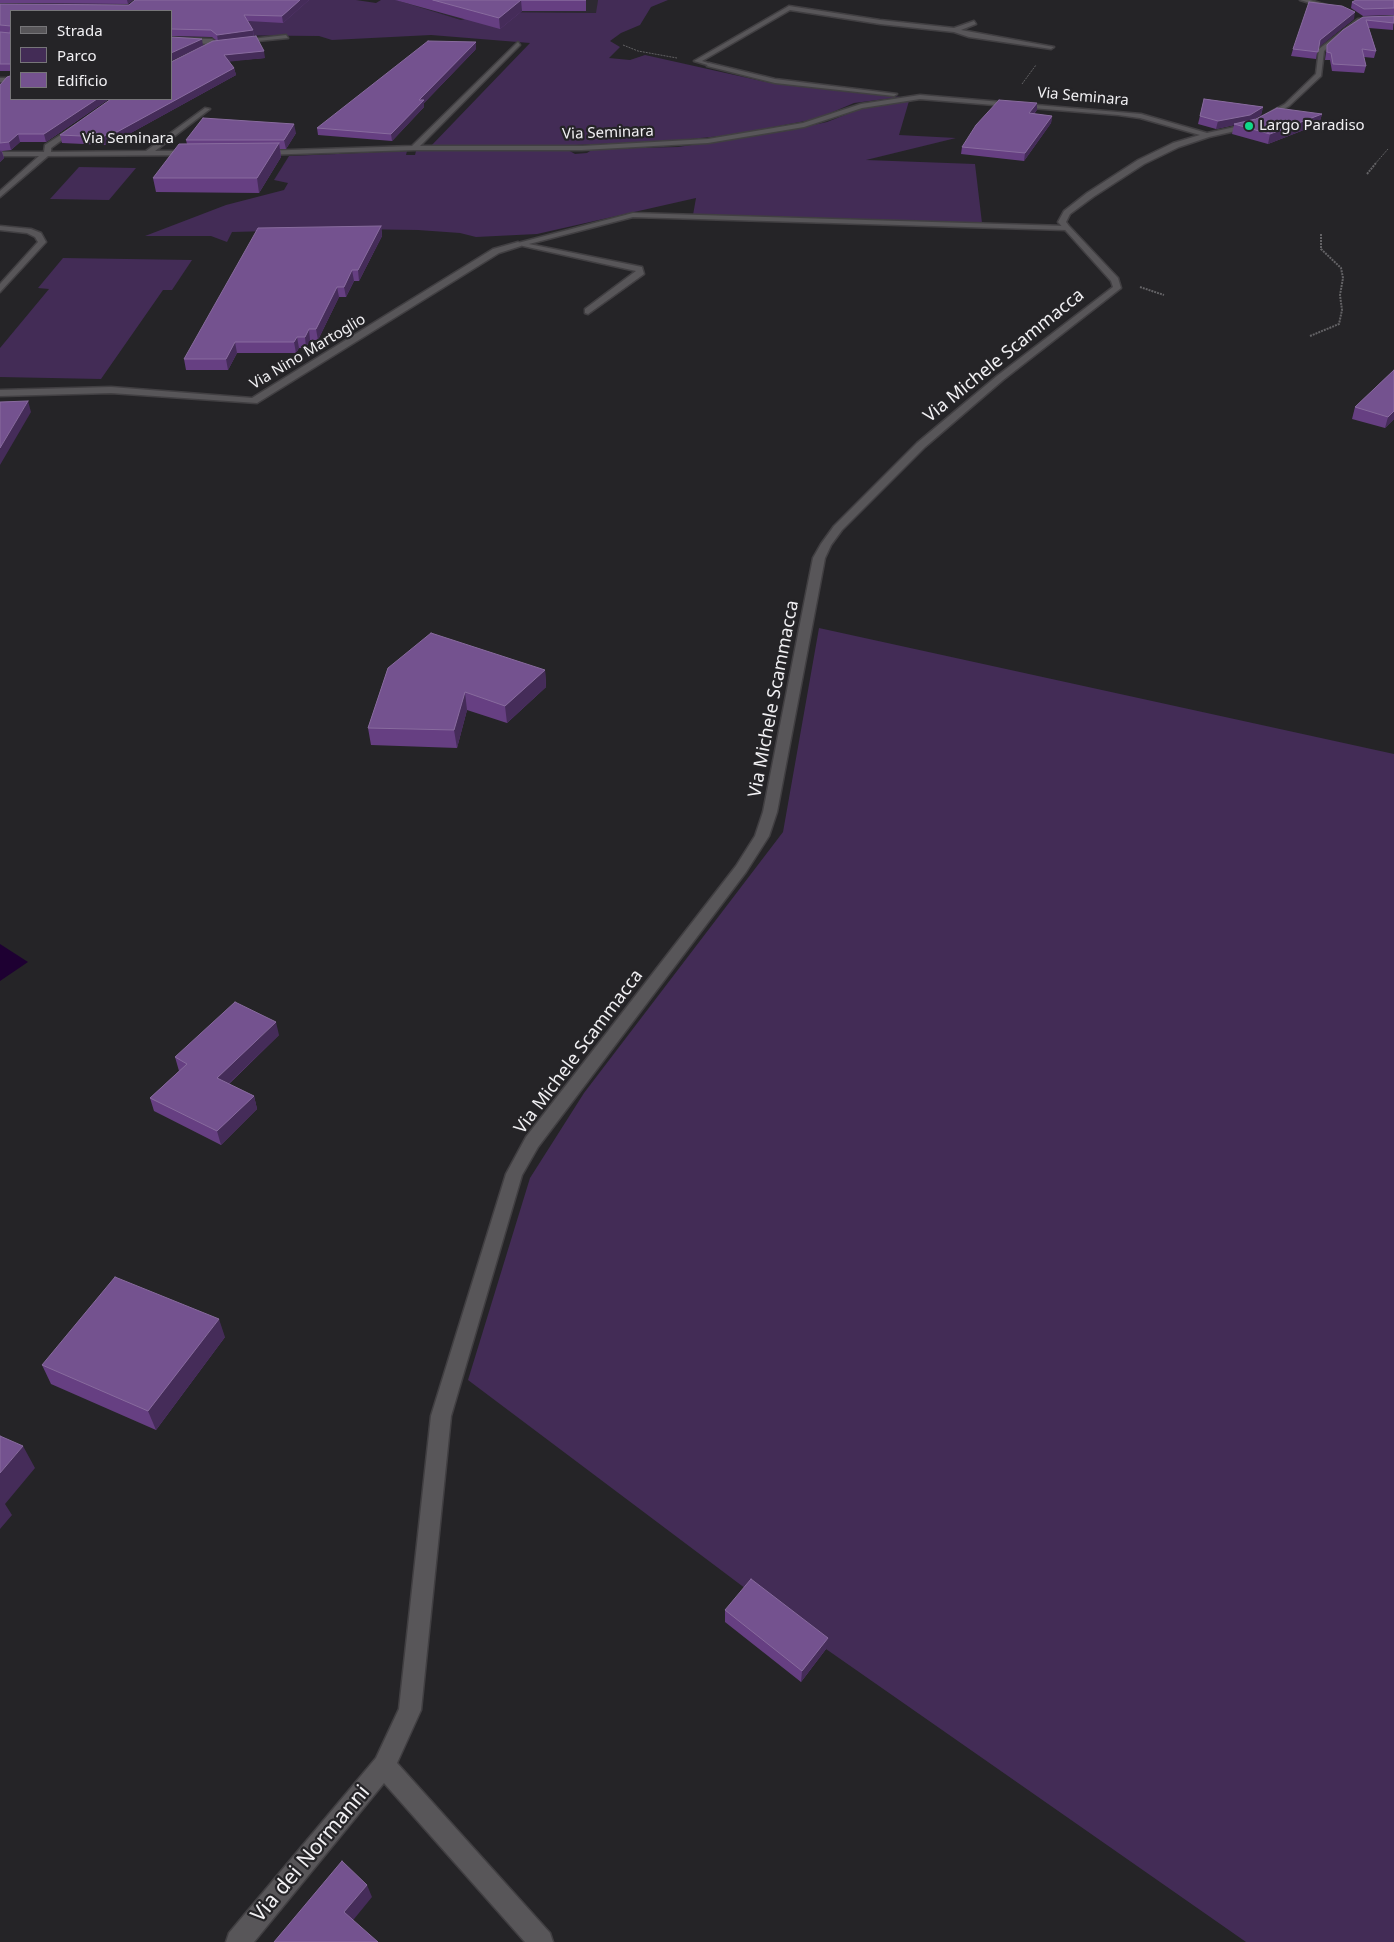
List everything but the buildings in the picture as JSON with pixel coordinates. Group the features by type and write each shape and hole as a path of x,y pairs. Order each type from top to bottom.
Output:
{"street":[{"path":"1303,0 1339,9"},
{"path":"697,61 789,8 880,22 955,30 969,35 1051,47"},
{"path":"1353,14 1358,16 1360,20"},
{"path":"1066,228 1062,222 1068,213 1090,195 1141,162 1176,145 1208,135 1251,126 1287,105 1319,75 1321,50 1326,44 1360,20 1394,19"},
{"path":"955,30 974,23"},
{"path":"172,66 216,44 286,37"},
{"path":"172,40 212,41 216,44"},
{"path":"414,148 518,44"},
{"path":"697,61 775,81 920,97"},
{"name":"Via Seminara","path":"250,154 414,148 572,148 708,141 804,125 861,106 920,97 1141,116 1208,135"},
{"path":"148,153 207,109"},
{"path":"0,195 46,153 48,147 86,120"},
{"name":"Via Seminara","path":"0,154 203,153"},
{"name":"Via Nino Martoglio","path":"0,392 111,390 254,402 496,251 633,215 1066,228"},
{"path":"0,228 28,231 38,235 42,242 0,289"},
{"name":"Via Michele Scammacca","path":"441,1416 514,1174 532,1142 741,869 762,836 770,812 819,558 826,544 838,528 921,445 1000,378 1117,288 1115,280 1066,228"},
{"path":"518,244 639,269 641,272 588,312"},
{"name":"Via dei Normanni","path":"238,1942 384,1766 410,1710 441,1416"},
{"path":"384,1766 541,1942"}],"path":[{"path":"624,45 638,51 697,61"},
{"path":"1017,91 1051,47"},
{"path":"1367,174 1388,149"},
{"path":"1310,336 1339,324 1342,310 1340,294 1343,278 1341,268 1321,249 1321,234"}],"shaded area":[{"path":"423,0 598,0 597,13 491,12 461,20 406,5"},
{"path":"0,944 28,962 0,981"}],"green space":[{"path":"247,0 356,0 376,3 381,0 396,0 461,20 491,12 596,13 598,0 668,0 651,7 640,25 621,33 610,41 620,47 609,58 630,60 645,55 766,82 901,97 854,103 816,119 731,135 671,141 527,147 430,147 530,43 431,35 332,40 319,36 206,35"},
{"path":"909,101 899,135 956,138 866,160 975,164 982,223 693,215 696,198 537,234 476,237 460,233 418,230 349,229 232,232 227,242 211,236 145,236 226,205 284,190 288,183 274,180 289,156 407,151 406,155 415,155 416,151 568,150 575,154 587,153 593,149 678,147 786,131 827,122 865,107"},
{"path":"79,167 136,168 109,200 50,199"},
{"path":"63,258 192,260 172,290 163,290 101,379 0,377 0,348 49,289 38,288"},
{"path":"819,628 1394,754 1394,1942 1246,1942 826,1649 468,1380 530,1178 584,1093 783,832"}],"place":[{"name":"Largo Paradiso","path":"1249,126"}]}
